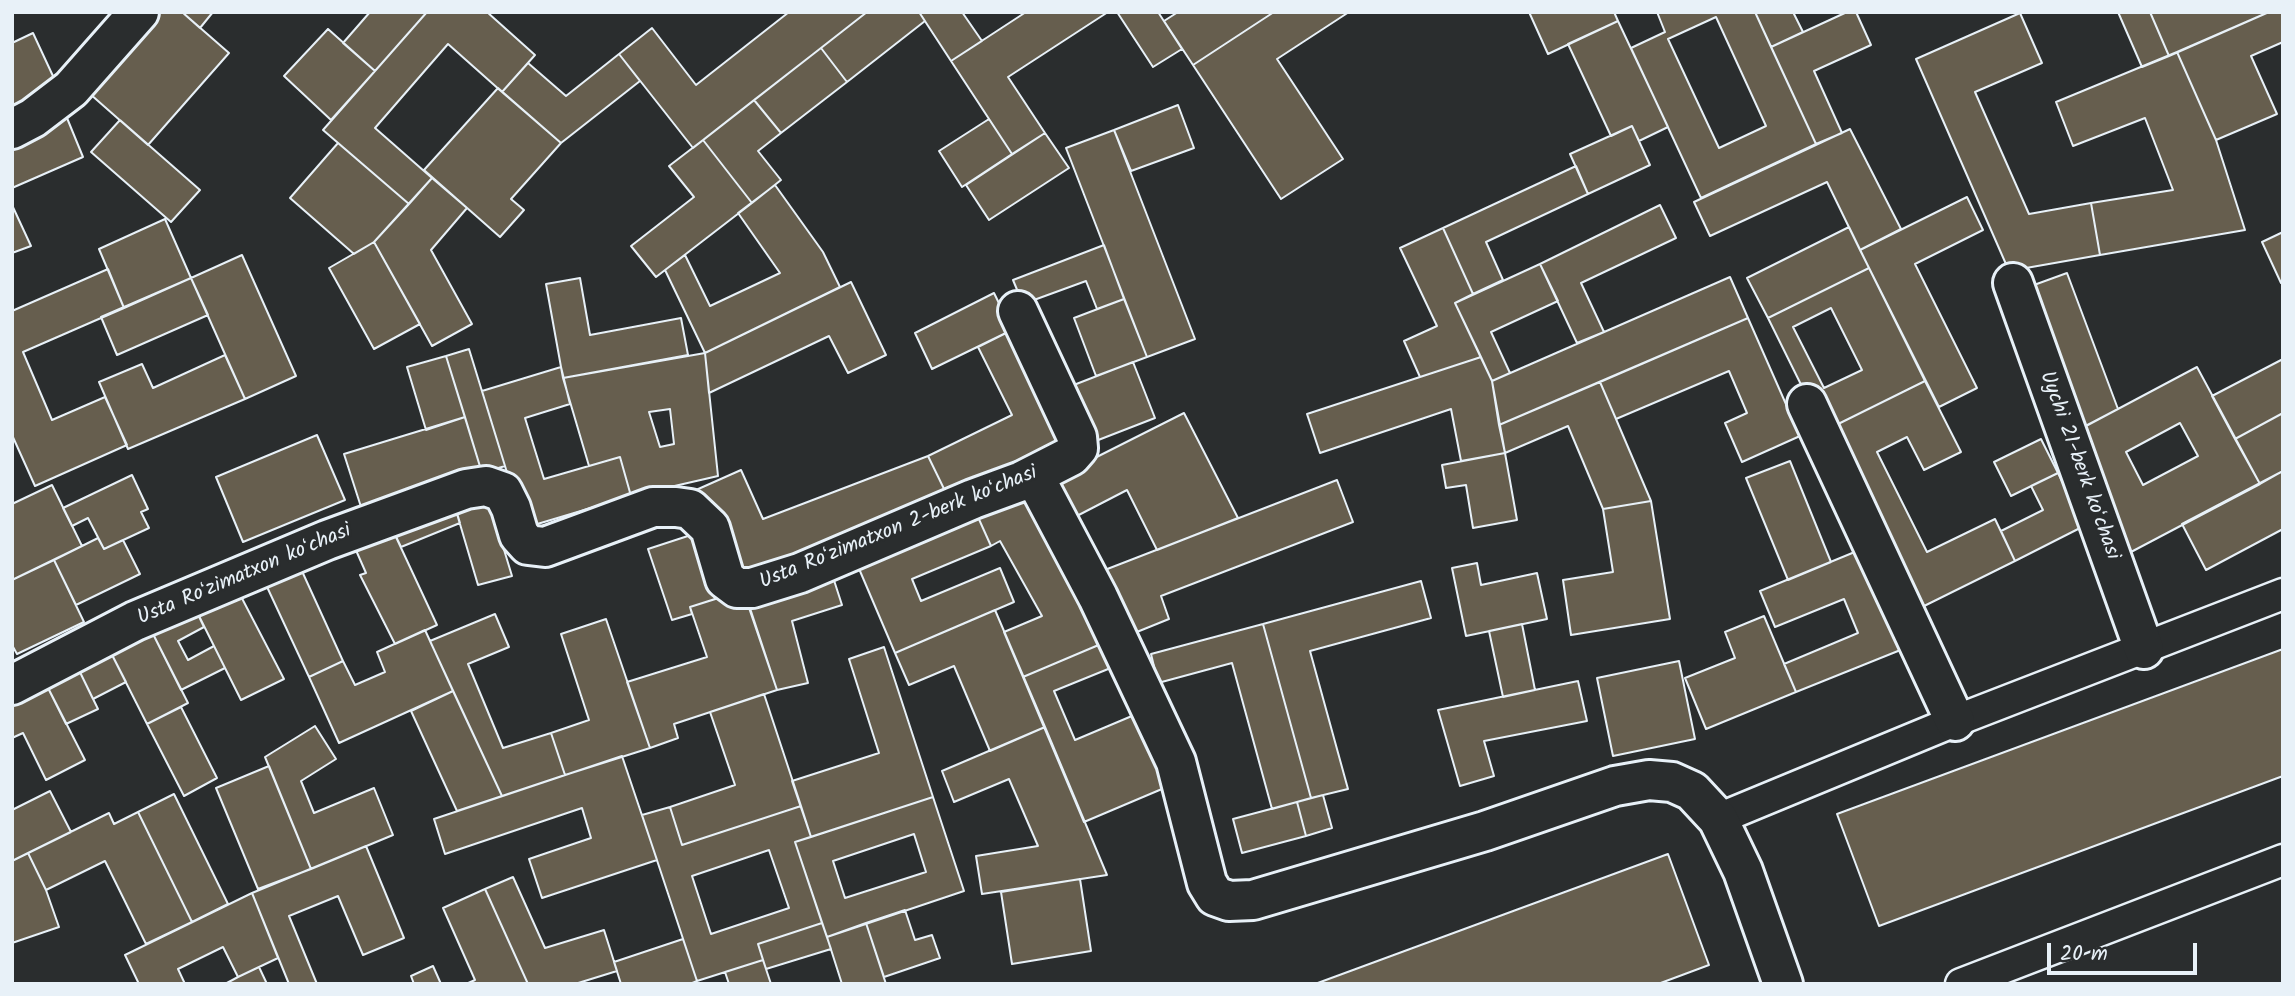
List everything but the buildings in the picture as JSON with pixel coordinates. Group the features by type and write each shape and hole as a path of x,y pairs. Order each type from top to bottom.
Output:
{"street":[{"path":"12,130 33,118 71,89 139,12"},
{"name":"Uychi 21-berk koʻchasi","path":"2013,283 2144,649"},
{"name":"Usta Roʻzimatxon 2-berk koʻchasi","path":"486,486 503,492 519,535 527,545 545,547 653,507 690,509 710,528 725,579 737,588 752,588 800,573 973,499 1034,476 1071,456 1078,448 1077,438 1018,311"},
{"path":"1807,404 1955,721"},
{"path":"1034,476 1098,597 1176,762 1207,883 1215,896 1229,901 1253,900 1485,831 1615,786 1649,780 1672,782 1692,791 1718,819 1744,871 1783,984"},
{"name":"Usta Roʻzimatxon koʻchasi","path":"12,685 135,621 289,556 466,489 486,486"}],"lane":[{"path":"1718,819 1955,721 2283,594"},
{"path":"1961,984 2283,860"}]}
